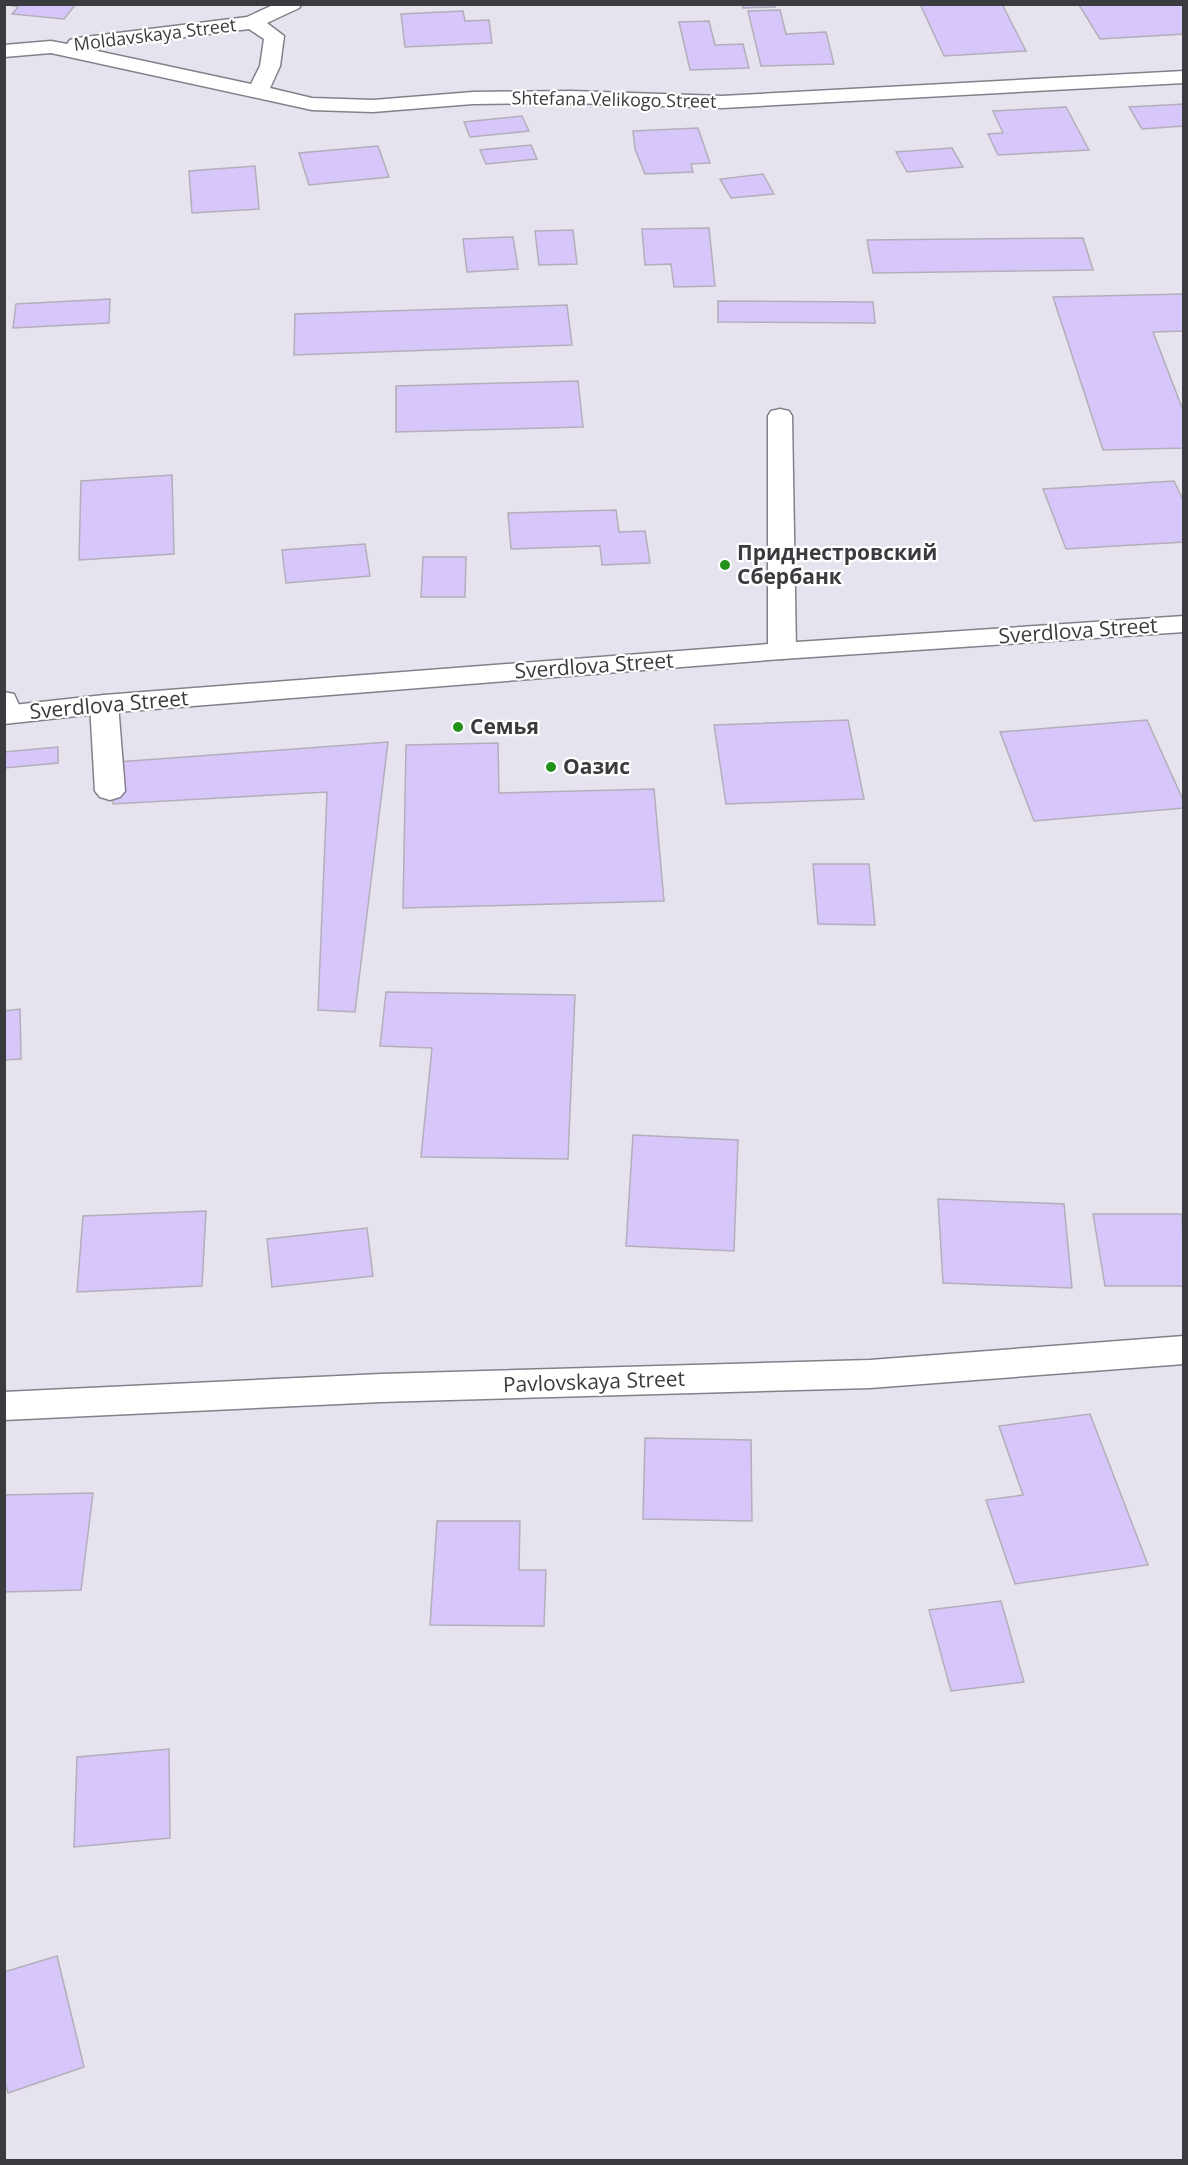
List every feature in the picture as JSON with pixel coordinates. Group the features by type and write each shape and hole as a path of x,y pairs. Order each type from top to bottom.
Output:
{"main road":[{"name":"Moldavskaya Street","path":"51,47 252,23 292,4"},
{"path":"252,23 273,36 274,53 270,72 256,92"},
{"name":"Shtefana Velikogo Street","path":"4,40 51,47 312,104 353,105 473,98 571,97 722,102 1184,77"},
{"name":"Shtefana Velikogo Street","path":"4,51 51,47"},
{"path":"780,416 782,651"},
{"name":"Sverdlova Street","path":"6,710 782,651 1184,624"},
{"path":"104,704 110,791"},
{"name":"Pavlovskaya Street","path":"4,1406 381,1388 870,1374 1184,1350"}],"building":[{"path":"4,4 76,4 64,19 12,14 18,7"},
{"path":"742,4 774,4 775,7 743,8"},
{"path":"920,4 1002,4 1026,51 944,56"},
{"path":"1184,4 1184,34 1100,39 1079,5"},
{"path":"780,10 786,34 826,32 834,64 761,66 748,11"},
{"path":"463,11 465,21 489,20 492,43 405,47 401,14"},
{"path":"709,21 715,45 743,44 749,68 690,70 679,22"},
{"path":"1184,104 1184,126 1142,129 1129,107"},
{"path":"1066,107 1089,150 998,155 988,134 1003,133 993,111"},
{"path":"522,116 529,131 470,137 464,122"},
{"path":"698,128 710,163 691,164 693,172 645,174 635,149 633,131"},
{"path":"531,145 537,159 486,164 480,150"},
{"path":"378,146 389,177 309,185 299,153"},
{"path":"952,148 963,167 907,172 896,152"},
{"path":"255,166 259,209 192,213 189,171"},
{"path":"763,174 774,194 731,198 720,179"},
{"path":"709,228 715,286 674,287 671,264 645,265 642,229"},
{"path":"573,230 577,264 539,265 535,231"},
{"path":"513,237 518,269 467,272 463,239"},
{"path":"1083,238 1093,270 873,273 867,240"},
{"path":"1184,294 1184,331 1153,332 1184,413 1184,448 1103,450 1053,297"},
{"path":"110,299 109,323 13,328 16,304"},
{"path":"718,301 873,302 875,323 718,322"},
{"path":"567,305 572,345 294,355 295,314"},
{"path":"578,381 583,427 396,432 396,386"},
{"path":"172,475 174,554 79,560 81,481"},
{"path":"1174,481 1184,502 1184,542 1066,549 1043,489"},
{"path":"616,510 619,532 645,531 650,563 602,565 600,546 511,549 508,513"},
{"path":"365,544 370,576 286,583 282,550"},
{"path":"423,557 466,557 465,597 421,597"},
{"path":"848,720 864,799 726,804 714,725"},
{"path":"1147,720 1184,802 1184,808 1034,821 1000,732"},
{"path":"388,742 355,1012 318,1010 327,792 113,804 117,762"},
{"path":"498,743 499,793 654,789 664,901 403,908 406,745"},
{"path":"58,747 58,763 4,768 4,752"},
{"path":"813,864 869,864 875,925 818,924"},
{"path":"386,992 575,995 568,1159 421,1157 432,1048 380,1046"},
{"path":"20,1009 21,1059 4,1060 4,1011"},
{"path":"633,1135 738,1140 734,1251 626,1246"},
{"path":"938,1199 1064,1204 1072,1288 943,1283"},
{"path":"206,1211 202,1286 77,1292 83,1216"},
{"path":"1093,1214 1182,1214 1184,1286 1105,1286"},
{"path":"367,1228 373,1276 272,1287 267,1239"},
{"path":"1090,1414 1148,1565 1015,1584 986,1500 1023,1495 999,1426"},
{"path":"645,1438 751,1440 752,1521 643,1519"},
{"path":"93,1493 81,1590 4,1592 4,1495"},
{"path":"437,1521 520,1521 519,1570 546,1570 544,1626 430,1625"},
{"path":"1001,1601 1024,1682 951,1691 929,1610"},
{"path":"169,1749 170,1838 74,1847 77,1757"},
{"path":"57,1956 84,2067 8,2093 4,2079 4,1972"}],"place":[{"name":"Приднестровский Сбербанк","path":"725,565"},
{"name":"Семья","path":"458,727"},
{"name":"Оазис","path":"551,767"}]}
